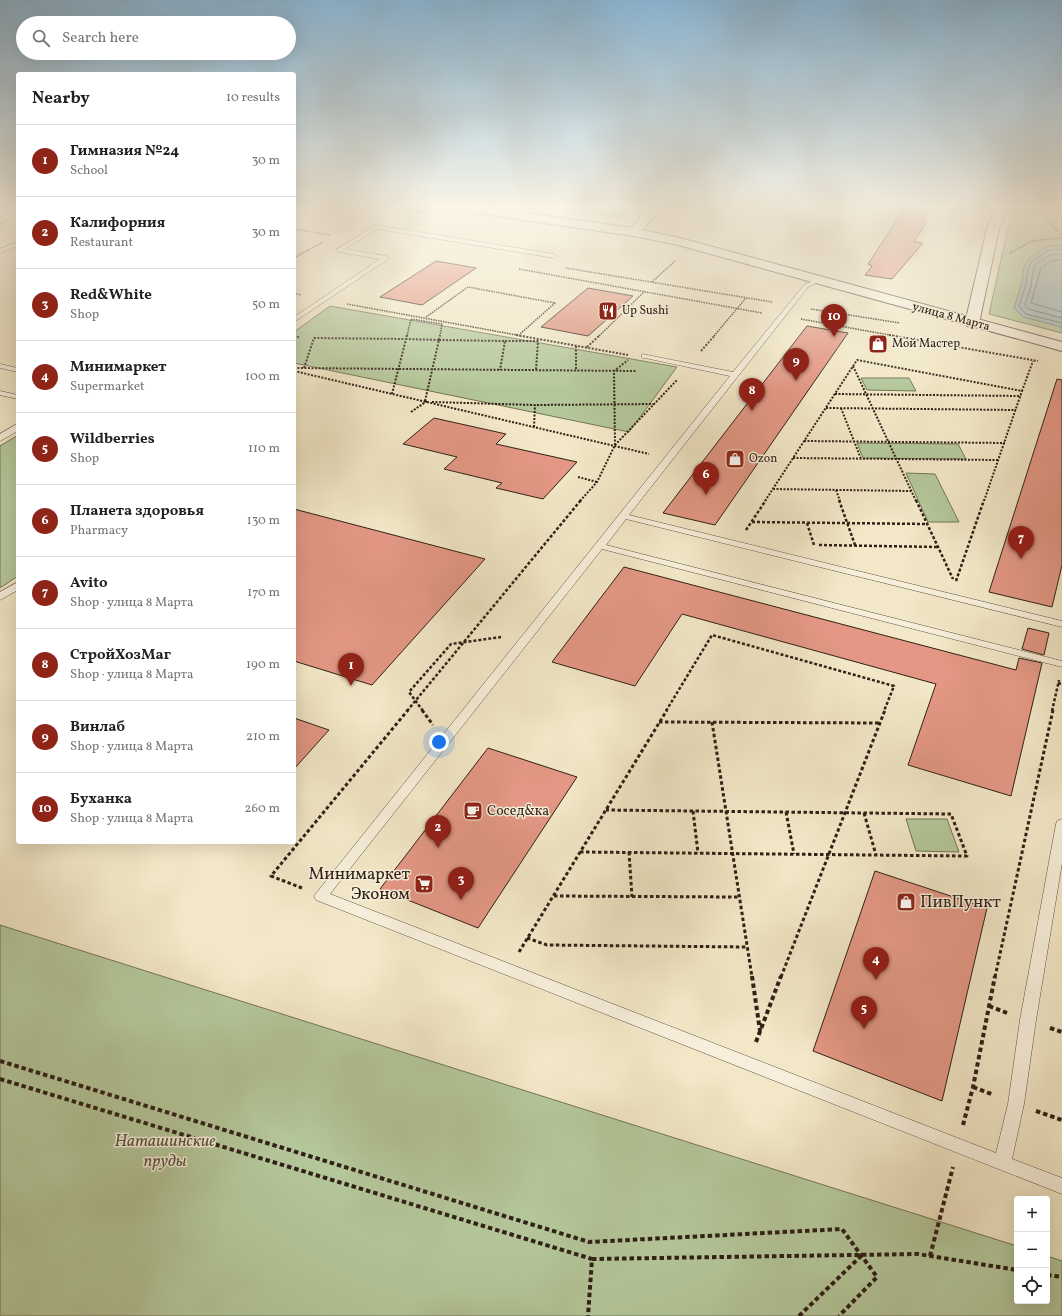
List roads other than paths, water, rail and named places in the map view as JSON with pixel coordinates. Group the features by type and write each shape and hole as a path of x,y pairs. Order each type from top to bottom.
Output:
{"street":[{"name":"улица 8 Марта","path":"769,266 1062,347"},
{"path":"972,323 985,266"}],"lane":[{"path":"296,319 374,266"},
{"path":"819,280 806,286 321,896 1062,1186"},
{"path":"645,356 736,375"},
{"path":"0,366 16,370"},
{"path":"0,393 16,397"},
{"path":"0,438 16,428"},
{"path":"624,516 1062,624"},
{"path":"600,546 1062,664"},
{"path":"0,597 16,586"},
{"path":"1002,1163 1016,1104 1028,1020 1062,824"}],"water":[{"path":"1062,266 1062,327 1023,317 1014,308 1022,283 1024,267"}],"place":[{"name":"Up Sushi","path":"608,311"},
{"name":"Буханка","path":"834,337"},
{"name":"Мой Мастер","path":"878,344"},
{"name":"Винлаб","path":"796,381"},
{"name":"СтройХозМаг","path":"752,411"},
{"name":"Ozon","path":"735,459"},
{"name":"Планета здоровья","path":"706,495"},
{"name":"Avito","path":"1021,559"},
{"name":"Гимназия №24","path":"351,686"},
{"name":"Сосед&ка","path":"473,811"},
{"name":"Калифорния","path":"438,848"},
{"name":"Минимаркет Эконом","path":"424,884"},
{"name":"Red&White","path":"461,900"},
{"name":"ПивПункт","path":"906,902"},
{"name":"Минимаркет","path":"876,980"},
{"name":"Wildberries","path":"864,1029"}],"park label":[{"name":"Наташинские пруды","path":"165,1151"}]}
